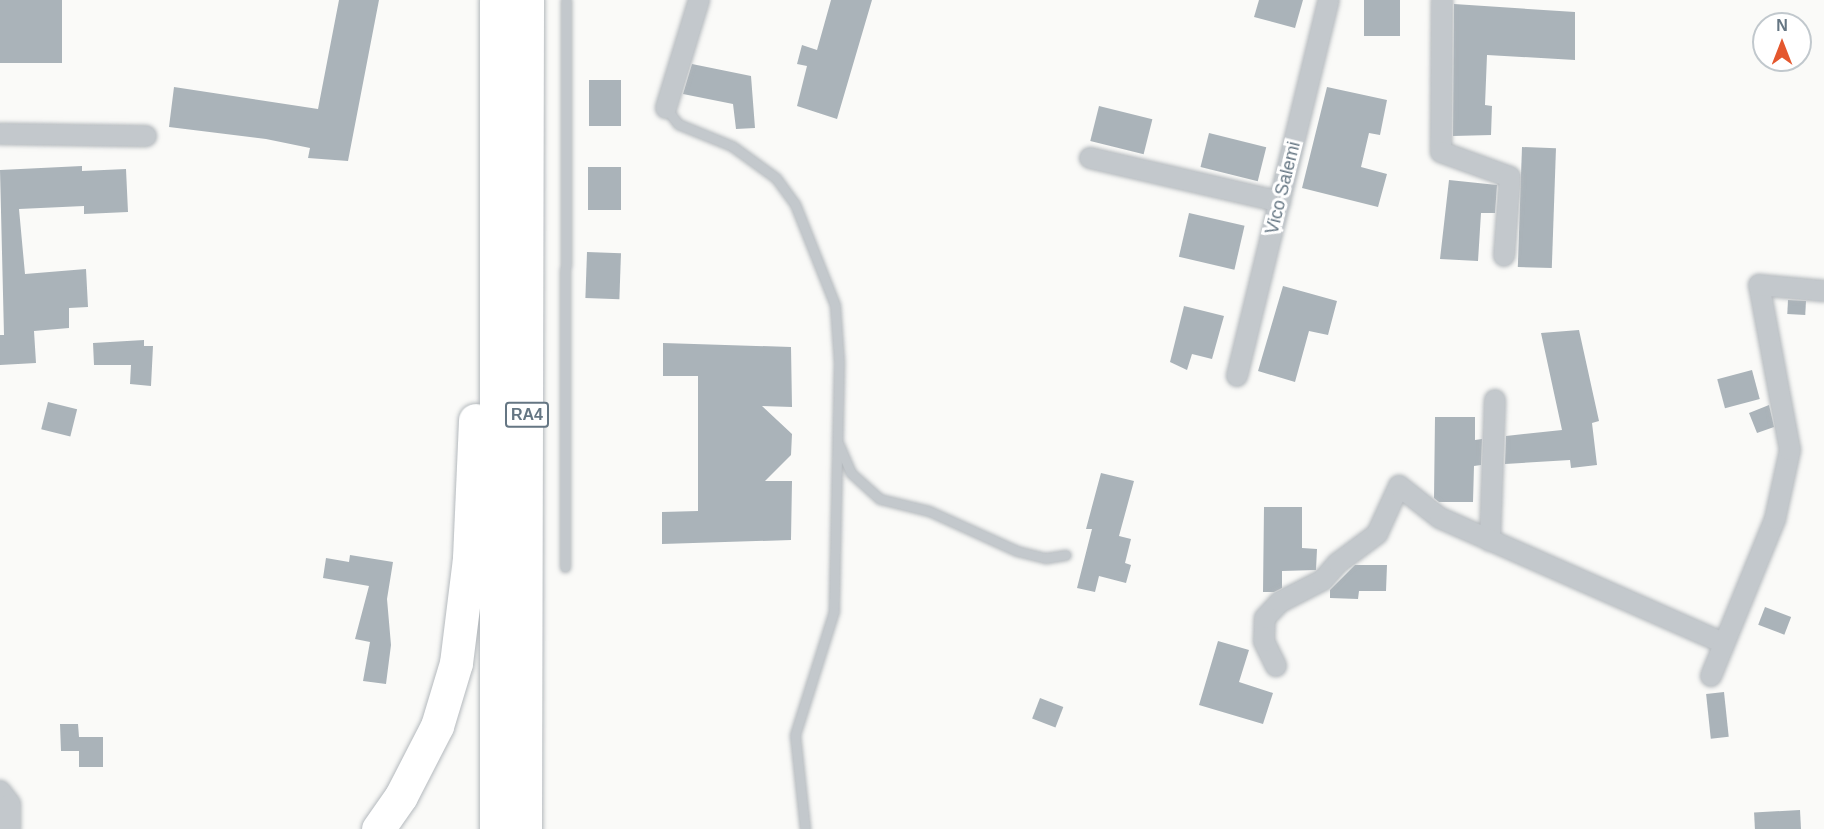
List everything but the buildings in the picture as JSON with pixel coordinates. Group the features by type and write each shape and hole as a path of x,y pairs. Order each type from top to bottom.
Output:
{"highway":[{"name":"RA4","path":"496,0 496,829"},
{"name":"RA4","path":"525,829 527,0"},
{"path":"378,829 401,796 437,726 456,663 469,558 478,363 496,279"}],"street":[{"path":"666,108 699,0"},
{"name":"Vico Salemi","path":"1237,376 1329,0"},
{"path":"1442,0 1441,152 1509,177 1504,256"},
{"path":"0,134 146,136"},
{"path":"1090,158 1280,202"},
{"path":"1710,676 1775,519 1790,450 1758,285 1824,291"},
{"path":"1490,541 1495,400"},
{"path":"1276,666 1264,641 1265,618 1280,602 1323,580 1338,563 1377,534 1399,486 1440,518 1724,643"},
{"path":"0,791 10,804 10,829"}],"lane":[{"path":"565,567 566,0"},
{"path":"666,108 678,124 753,160 776,178 795,204 835,305 838,443 834,611 795,735 805,829"},
{"path":"838,443 851,473 880,499 929,512 1017,551 1046,558 1066,555"}]}
